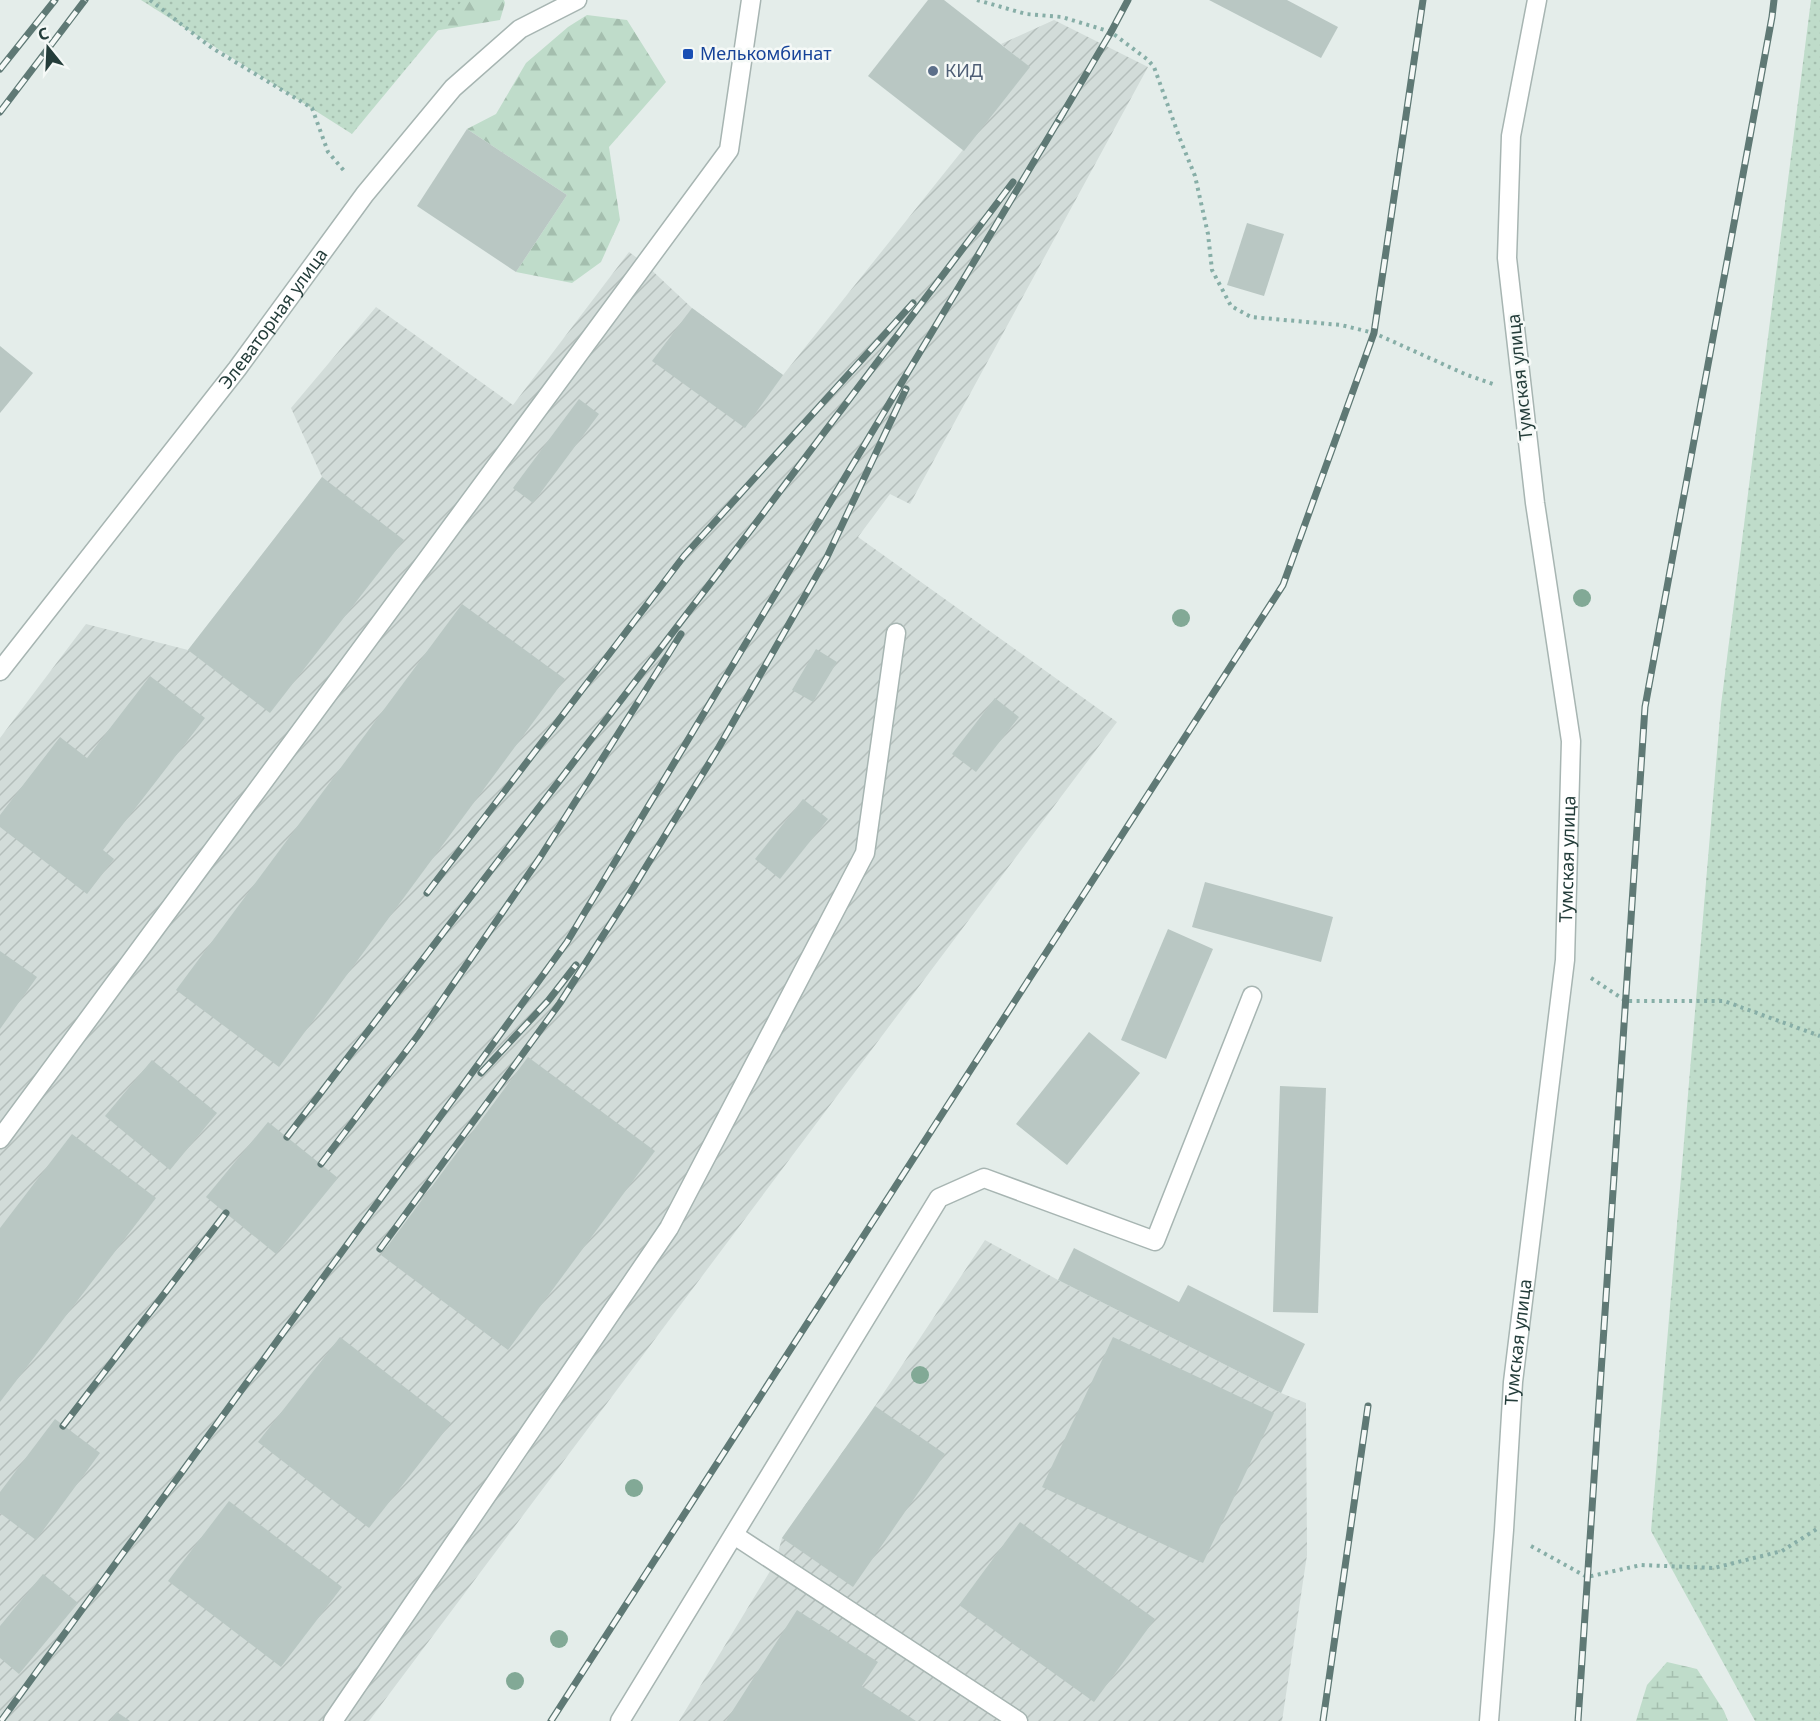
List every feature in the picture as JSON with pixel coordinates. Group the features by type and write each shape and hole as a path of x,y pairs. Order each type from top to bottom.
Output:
{"street":[{"name":"Элеваторная улица","path":"0,671 237,369 365,194 453,88 520,29 577,0"},
{"path":"0,1139 729,150 751,0"},
{"name":"Тумская улица","path":"1489,1721 1513,1382 1565,960 1571,741 1534,503 1507,258 1511,136 1538,0"},
{"path":"333,1721 669,1228 865,853 896,633"},
{"path":"620,1721 939,1198 984,1178 1155,1241 1252,996"},
{"path":"734,1535 1018,1721"}],"path":[{"path":"150,0 212,48 312,108 328,152 365,194"},
{"path":"977,0 1026,14 1062,17 1111,32 1149,60 1154,67 1195,176 1208,234 1212,270 1231,306 1251,317 1341,325 1374,333 1467,375 1522,394"},
{"path":"1565,960 1626,1001 1724,1001 1820,1036"},
{"path":"1504,1530 1587,1577 1641,1565 1714,1568 1782,1551 1820,1526"}],"shaded area":[{"path":"1054,20 1148,67 910,504 890,494 858,537 1117,722 369,1721 0,1721 0,738 86,624 188,650 322,477 291,408 376,307 513,405 629,252 692,308 783,375 1029,67 1001,44"},
{"path":"985,1240 1058,1280 1281,1393 1306,1403 1307,1555 1282,1721 679,1721 775,1563 782,1538 875,1406"}],"green space":[{"path":"141,0 463,0 352,134"},
{"path":"415,0 504,0 505,3 500,20 434,31"},
{"path":"1811,0 1820,0 1820,1721 1755,1721 1651,1531 1721,705"},
{"path":"587,15 627,20 666,82 609,147 620,220 601,262 572,283 516,272 567,195 467,129 496,114 526,63 568,27"},
{"path":"1667,1662 1697,1669 1728,1721 1636,1721 1647,1685"}],"building":[{"path":"928,0 944,0 1030,67 964,151 868,76"},
{"path":"1209,0 1287,0 1338,27 1321,58"},
{"path":"467,129 567,195 516,272 417,206"},
{"path":"1247,223 1284,234 1264,296 1227,285"},
{"path":"692,308 783,375 745,428 652,361"},
{"path":"0,346 33,373 0,413"},
{"path":"579,399 599,414 533,503 513,488"},
{"path":"322,477 404,540 270,713 188,650"},
{"path":"462,604 565,679 279,1067 176,990"},
{"path":"816,649 837,662 813,702 792,690"},
{"path":"150,676 205,718 103,850 114,859 87,894 0,827 0,815 60,737 87,758"},
{"path":"995,698 1019,717 976,772 952,754"},
{"path":"803,799 828,819 780,879 755,859"},
{"path":"1205,882 1333,917 1321,962 1192,927"},
{"path":"1168,929 1213,949 1166,1059 1121,1040"},
{"path":"0,951 37,977 0,1029"},
{"path":"1089,1032 1140,1073 1067,1165 1016,1124"},
{"path":"528,1057 655,1151 508,1350 381,1255"},
{"path":"152,1060 217,1113 170,1170 105,1116"},
{"path":"1280,1086 1326,1088 1318,1313 1273,1312"},
{"path":"268,1122 338,1178 276,1254 206,1197"},
{"path":"72,1134 156,1198 0,1402 0,1228"},
{"path":"1074,1248 1179,1302 1188,1285 1305,1344 1281,1393 1058,1280"},
{"path":"340,1337 451,1423 369,1528 258,1442"},
{"path":"1113,1337 1274,1413 1203,1563 1042,1487"},
{"path":"875,1406 945,1454 853,1587 782,1538"},
{"path":"55,1419 100,1453 36,1540 0,1513 0,1492"},
{"path":"229,1501 342,1587 281,1667 168,1581"},
{"path":"1020,1522 1155,1619 1094,1702 959,1605"},
{"path":"43,1574 78,1603 19,1674 0,1658 0,1626"},
{"path":"797,1610 878,1662 862,1686 916,1721 726,1721"},
{"path":"117,1712 130,1721 110,1721"}],"railway":[{"path":"0,69 55,0"},
{"path":"0,112 85,0"},
{"path":"1059,120 1128,0"},
{"path":"551,1721 1283,585 1374,333 1423,0"},
{"path":"1578,1721 1645,707 1774,0"},
{"path":"1,1721 567,942 1063,113"},
{"path":"287,1137 725,564 1013,182"},
{"path":"427,893 684,556 913,303"},
{"path":"380,1249 560,1003 627,898 719,747 827,557 906,389"},
{"path":"321,1164 419,1034 541,856 681,634"},
{"path":"481,1073 548,1001 576,965"},
{"path":"63,1426 226,1213"},
{"path":"1323,1721 1368,1406"}],"place":[{"name":"Мелькомбинат","path":"688,54"},
{"name":"КИД","path":"933,71"}]}
